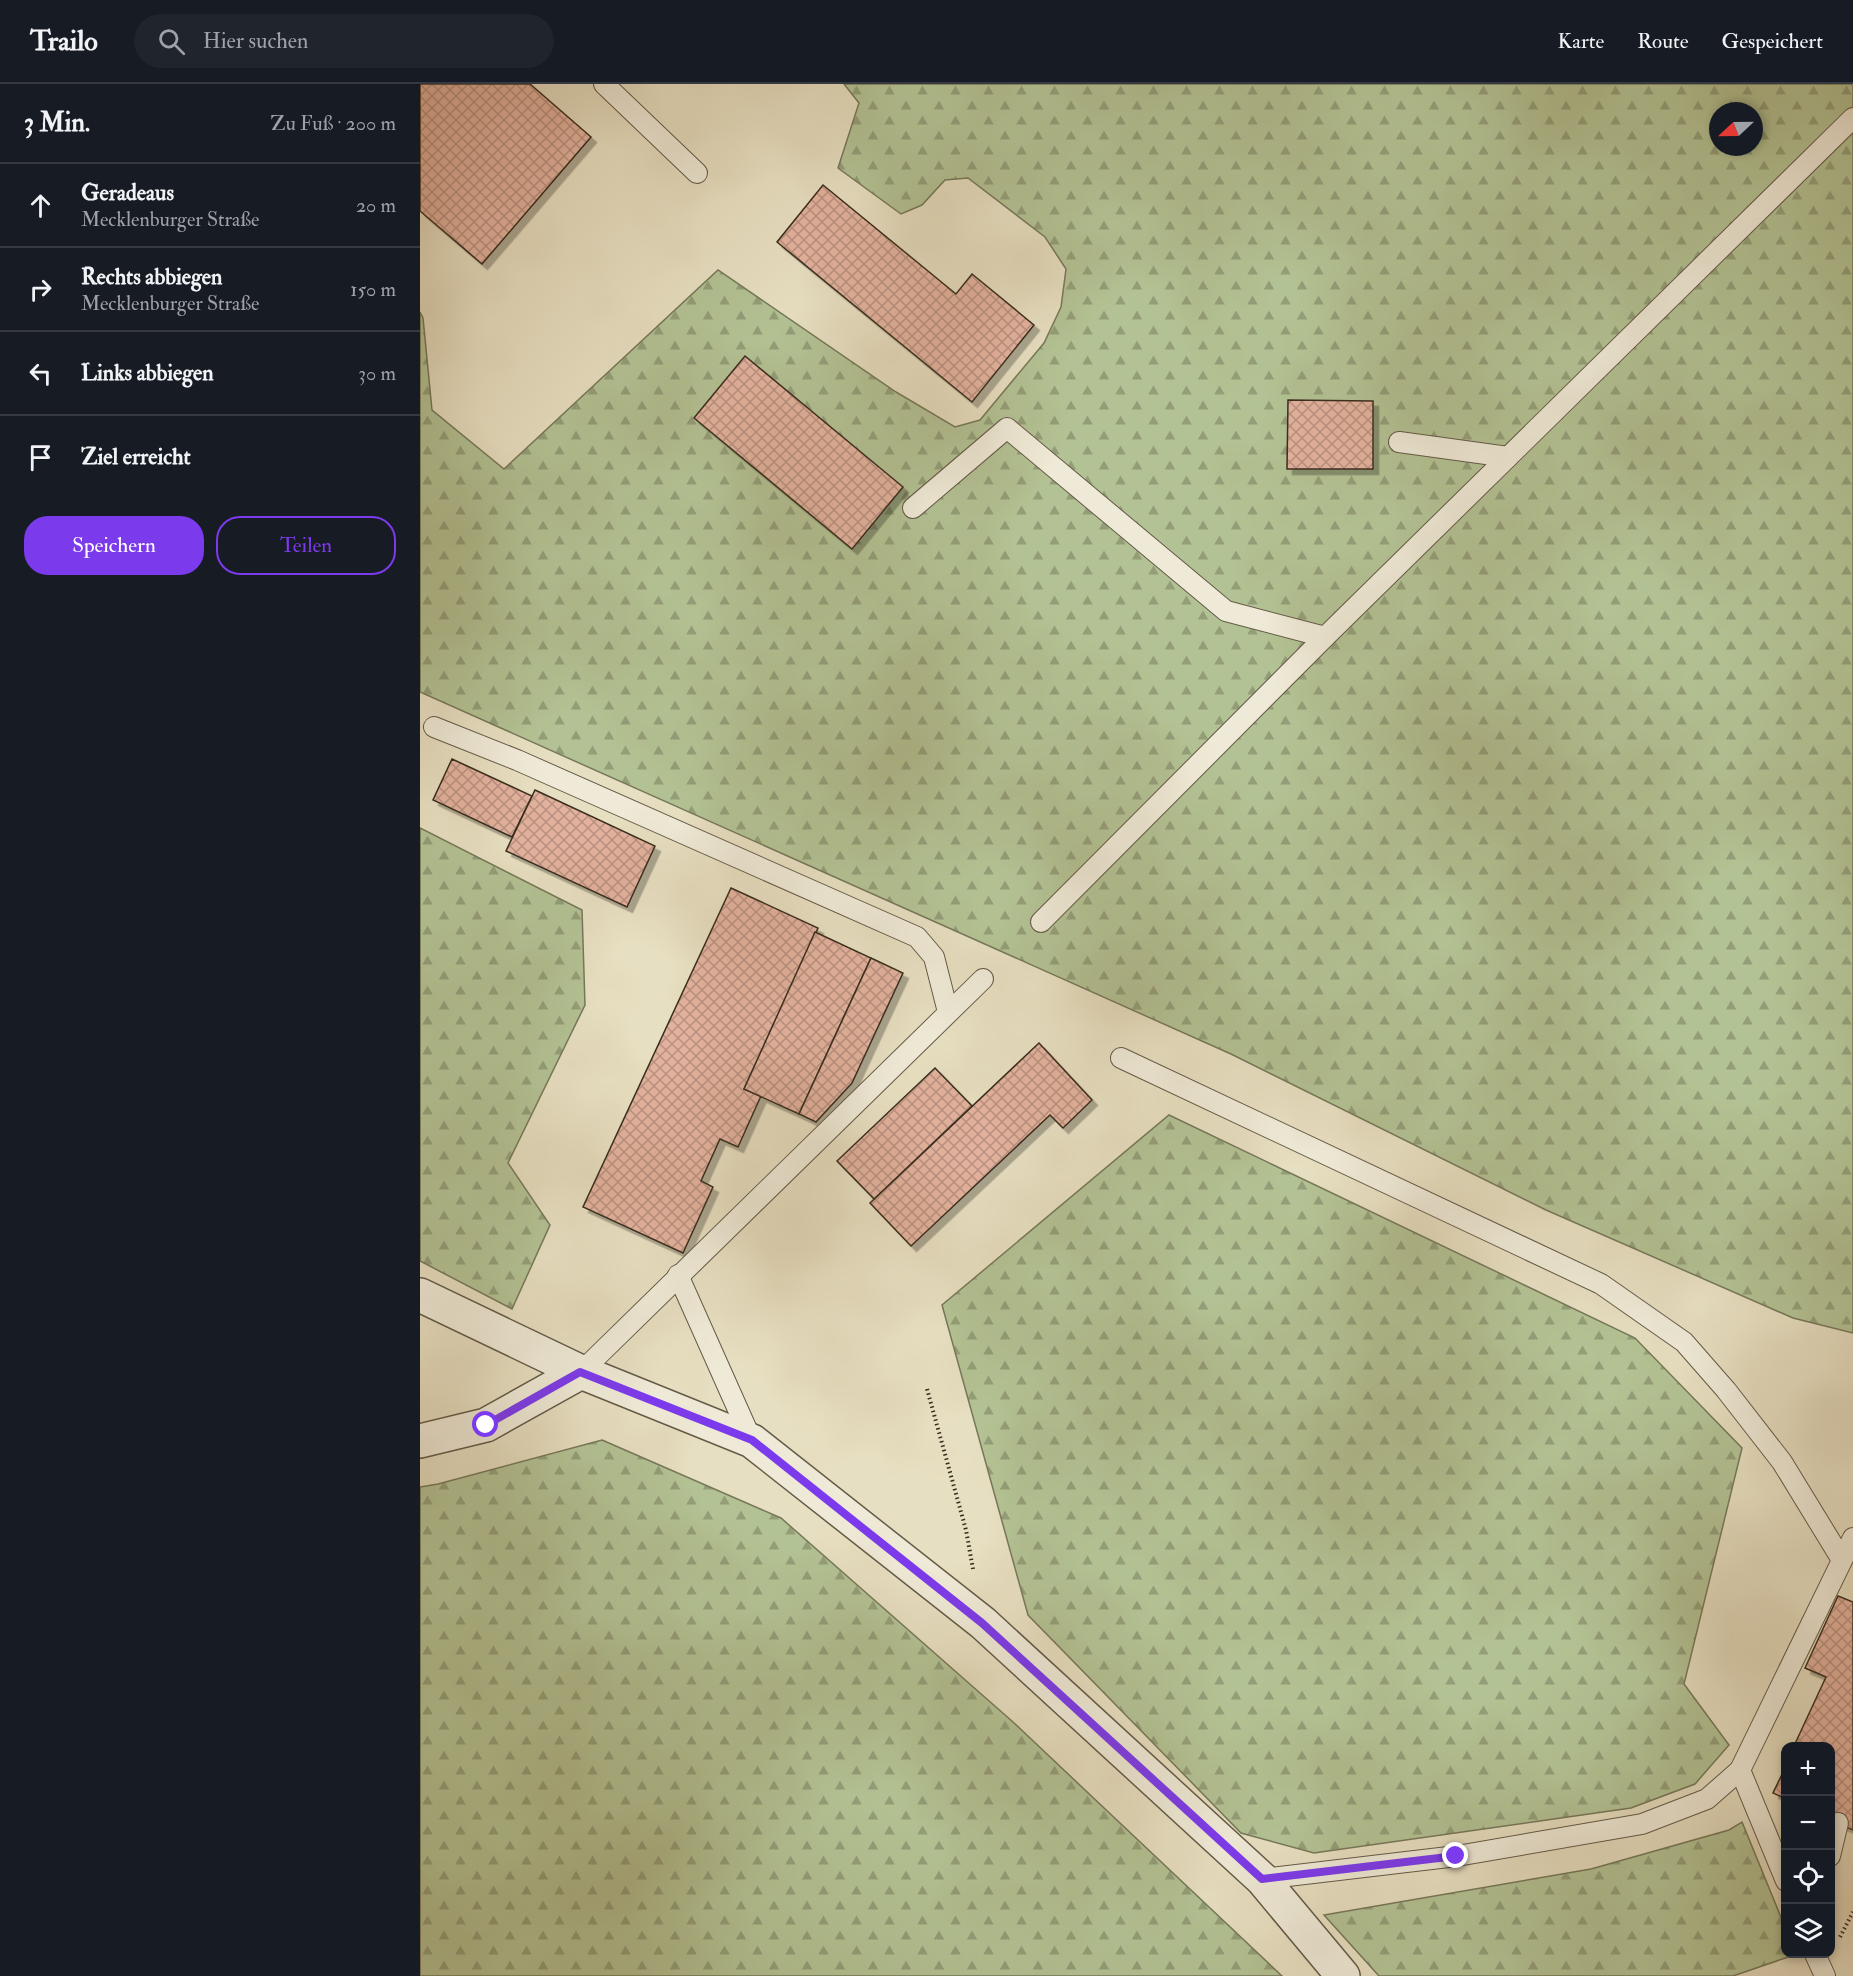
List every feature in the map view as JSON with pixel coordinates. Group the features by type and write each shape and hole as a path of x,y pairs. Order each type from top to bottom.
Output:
{"street":[{"path":"420,1295 580,1372 752,1440 982,1623 1262,1879 1343,1976"},
{"path":"420,1441 486,1425 580,1372"}],"lane":[{"path":"604,84 697,173"},
{"path":"1041,922 1325,638 1853,118"},
{"path":"913,508 1007,428 1226,611 1325,638"},
{"path":"1399,442 1508,457"},
{"path":"434,728 517,760 917,937 934,957 948,1012"},
{"path":"580,1372 983,979"},
{"path":"1121,1058 1590,1278 1610,1290 1684,1342 1726,1390 1782,1462 1842,1560"},
{"path":"678,1275 752,1440"},
{"path":"1262,1879 1456,1856 1642,1824 1707,1798 1740,1770 1853,1538"},
{"path":"1740,1770 1781,1871"},
{"path":"1832,1850 1838,1824"},
{"path":"1817,1958 1825,1976"}],"path":[{"path":"927,1389 966,1530 982,1623"}],"green space":[{"path":"844,84 1851,84 1853,86 1853,1333 1793,1318 1546,1210 1231,1054 420,692 420,312 423,318 432,410 504,469 718,270 896,392 955,427 980,420 1044,343 1061,307 1066,269 1045,237 968,178 945,180 922,205 901,214 838,168 859,103"},
{"path":"420,828 582,910 585,1005 508,1163 550,1225 512,1309 420,1261"},
{"path":"1169,1115 1635,1338 1742,1448 1684,1684 1729,1745 1695,1784 1631,1808 1314,1853 1241,1833 1028,1615 942,1305"},
{"path":"602,1440 781,1518 1013,1722 1282,1976 420,1976 420,1487"},
{"path":"1742,1822 1781,1917 1781,1958 1785,1958 1733,1976 1379,1976 1324,1915 1591,1869 1729,1830"}],"building":[{"path":"420,84 530,84 591,137 482,264 420,211"},
{"path":"823,185 956,294 972,274 1034,325 972,402 777,242"},
{"path":"745,356 903,487 852,549 694,418"},
{"path":"1288,400 1373,401 1373,469 1287,469"},
{"path":"452,759 532,796 512,837 433,800"},
{"path":"535,790 655,846 627,907 506,851"},
{"path":"731,888 818,928 744,1089 761,1096 738,1147 720,1139 701,1181 713,1187 683,1253 583,1207"},
{"path":"815,932 871,958 799,1114 744,1089"},
{"path":"871,958 903,973 852,1083 816,1122 799,1114"},
{"path":"1039,1043 1092,1100 1063,1128 1050,1115 911,1246 870,1203"},
{"path":"935,1068 972,1106 874,1199 837,1161"},
{"path":"1838,1596 1853,1602 1853,1830 1835,1822 1835,1742 1796,1742 1826,1677 1805,1668"},
{"path":"1781,1776 1781,1797 1773,1793"}],"route":[{"path":"486,1425 580,1372 752,1440 982,1623 1262,1879 1456,1856"}]}
